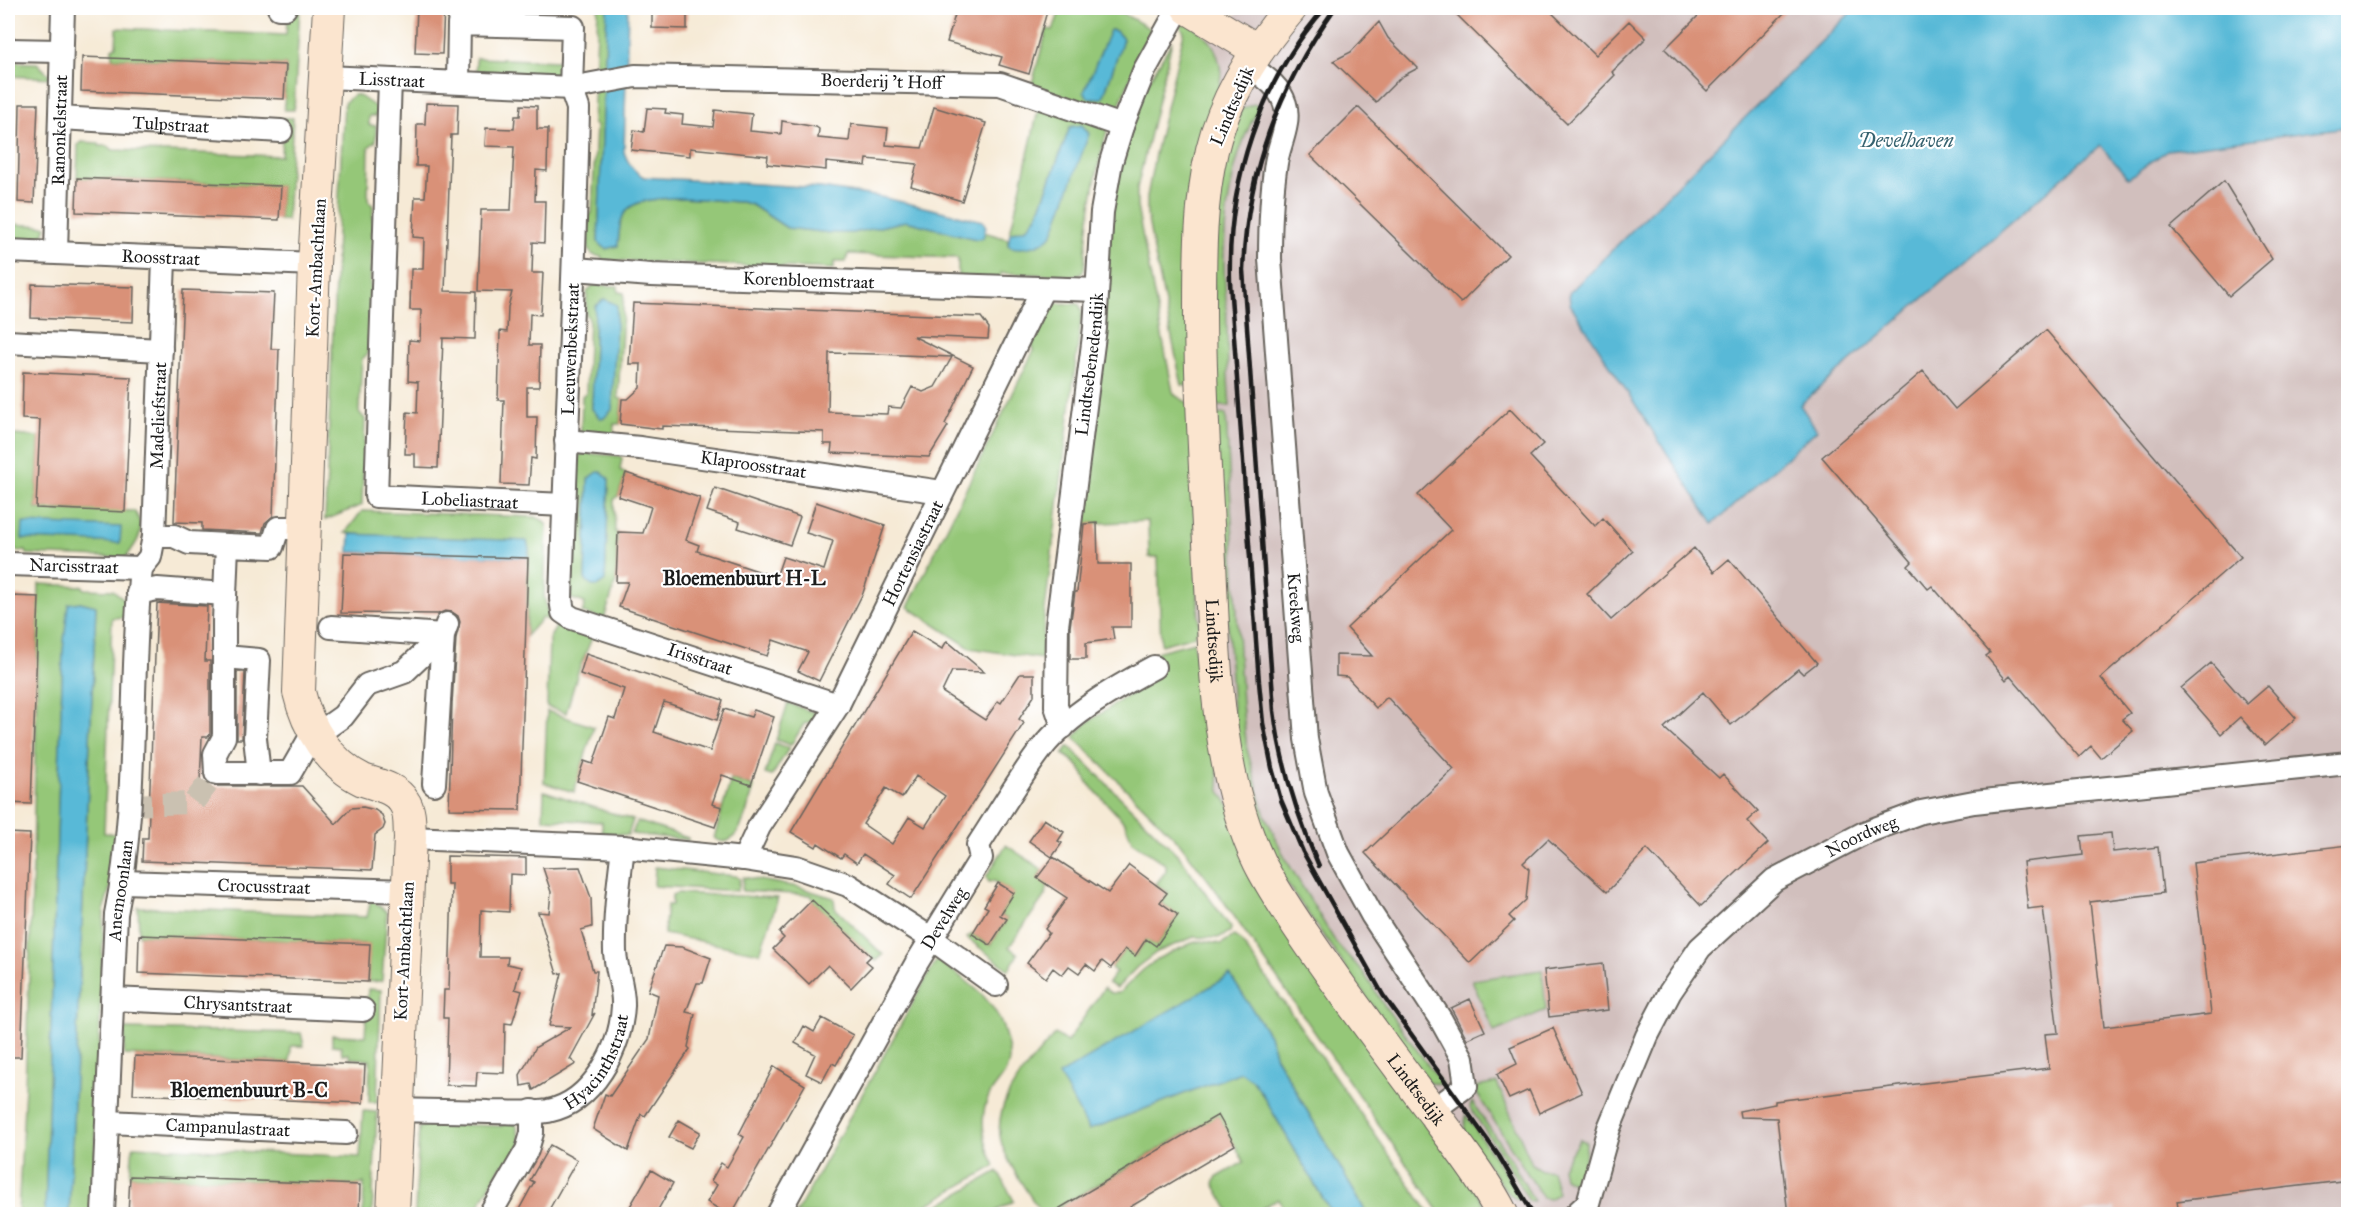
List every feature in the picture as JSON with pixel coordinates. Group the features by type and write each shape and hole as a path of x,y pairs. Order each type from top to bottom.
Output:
{"main road":[{"name":"Kort-Ambachtlaan","path":"329,8 314,264 299,692 308,722 332,756 344,768 363,780 394,792 404,801 409,812 410,838 393,1215"},
{"name":"Lindtsedijk","path":"1291,8 1252,57 1236,86 1211,154 1205,192 1200,260 1201,414 1220,704 1227,768 1247,835 1273,888 1319,957 1467,1158 1502,1215"},
{"path":"1188,13 1252,57"}],"street":[{"name":"Ranonkelstraat","path":"56,252 63,8"},
{"path":"279,8 285,8"},
{"name":"Lindtsebenedendijk","path":"1063,727 1056,706 1057,626 1095,328 1102,212 1111,162 1122,126 1144,71 1188,13"},
{"path":"458,82 459,24 573,27 571,88"},
{"path":"8,50 60,51"},
{"name":"Kreekweg","path":"1252,57 1275,85 1285,104 1288,117 1276,162 1270,208 1270,259 1306,739 1316,793 1338,853 1372,915 1462,1058 1466,1086 1432,1111"},
{"name":"Lisstraat","path":"326,77 571,88 635,76"},
{"name":"Boerderij 't Hoff","path":"635,76 1000,84 1122,126"},
{"name":"Lobeliastraat","path":"390,81 376,496 564,505"},
{"name":"Leeuwenbekstraat","path":"563,612 561,599 575,270 578,108 571,88"},
{"name":"Tulpstraat","path":"60,118 280,131"},
{"name":"Roosstraat","path":"8,251 314,264"},
{"name":"Madeliefstraat","path":"141,568 150,556 154,536 164,259"},
{"name":"Korenbloemstraat","path":"575,270 651,275 1043,289"},
{"path":"1043,289 1097,290"},
{"name":"Hortensiastraat","path":"744,859 759,827 838,705 1043,289"},
{"path":"8,342 161,350"},
{"name":"Klaproosstraat","path":"566,441 640,448 942,492"},
{"path":"154,536 174,536 189,543 272,547 278,528 304,528"},
{"path":"227,545 224,737 215,754 216,773 290,773 309,740 343,716 367,685 404,672 445,629"},
{"name":"Narcisstraat","path":"8,564 141,568"},
{"name":"Anemoonlaan","path":"103,1215 116,914 123,882 129,805 141,568"},
{"path":"138,593 158,590 225,594"},
{"name":"Irisstraat","path":"563,612 572,618 838,705"},
{"path":"331,627 445,629"},
{"path":"434,784 445,629"},
{"path":"225,657 259,660 255,738 260,774"},
{"name":"Develweg","path":"778,1215 932,939 981,858 978,845 1043,747 1063,727 1113,690 1154,667"},
{"path":"225,699 257,699"},
{"name":"Noordweg","path":"1576,1215 1588,1203 1609,1128 1647,1036 1670,992 1700,948 1774,880 1864,832 1921,812 1974,802 2349,762"},
{"path":"410,838 623,847 744,859 796,867 848,885 932,939 996,985"},
{"name":"Hyacinthstraat","path":"398,1110 548,1111 563,1106 594,1081 612,1056 620,1034 623,1004 615,953 616,915 623,847"},
{"name":"Crocusstraat","path":"123,882 407,891"},
{"name":"Chrysantstraat","path":"112,999 363,1010"},
{"path":"490,1215 527,1150 532,1133 532,1111"},
{"name":"Campanulastraat","path":"108,1122 346,1132"}],"shaded area":[{"path":"1243,8 2348,8 2348,1214 1474,1214 1199,810 1192,52"}],"green space":[{"path":"288,8 300,8 294,110 284,110 286,65 112,58 112,48 116,46 117,28 286,35"},
{"path":"598,8 607,8 598,242 606,249 618,246 622,217 627,210 636,204 664,198 742,202 752,205 787,228 853,233 906,221 976,239 983,238 984,232 1008,239 1008,245 1029,246 1042,243 1088,132 1082,125 1070,127 1037,216 1027,228 1010,233 1041,106 1108,127 1092,198 1084,270 1081,274 1074,276 1001,273 1000,278 958,277 958,258 848,254 846,262 834,262 834,269 602,260 602,257 593,255 588,250 596,126 593,123"},
{"path":"1061,8 1113,8 1151,29 1115,115 1031,87 1047,29 1053,30","holes":["1110,31 1116,31 1123,39 1103,98 1093,100"]},
{"path":"1186,21 1211,42 1220,63 1221,73 1189,386 1182,385 1147,215 1147,197 1155,154 1184,32 1178,22"},
{"path":"1172,41 1137,188 1137,207 1173,392 1190,404 1199,628 1194,636 1161,645 1158,557 1149,557 1148,521 1079,524 1112,200 1139,98"},
{"path":"476,58 560,61 560,72 554,76 476,73"},
{"path":"8,62 37,63 52,78 8,76"},
{"path":"353,95 358,95 377,108 376,116 369,116 369,125 376,126 376,141 369,147 368,200 373,206 368,354 362,359 359,412 365,419 362,505 325,520 344,103"},
{"path":"1254,104 1259,108 1237,158 1229,195 1225,231 1224,269 1230,406 1214,406 1213,249 1224,155 1241,109"},
{"path":"283,118 293,118 287,220 279,220 281,186 77,178 78,145 82,142 99,143 99,146 108,146 113,150 281,156"},
{"path":"8,224 46,226 41,238 36,241 8,243"},
{"path":"593,285 618,286 618,292 624,293 618,398 622,399 620,424 614,424 614,438 581,433 582,396 586,393 589,318 586,315 587,292","holes":["604,299 600,416 592,409 595,307"]},
{"path":"1053,303 1079,304 1082,312 1044,618 1042,659 970,648 908,607 1034,350 1031,342"},
{"path":"1226,414 1242,704 1247,749 1264,813 1285,858 1336,943 1363,972 1383,1004 1442,1084 1430,1083 1414,1065 1281,875 1245,786 1233,709 1215,415"},
{"path":"14,435 38,437 39,439 36,509 134,511 140,524 139,536 125,558 27,554 26,551 16,551 8,541 8,514 12,508"},
{"path":"582,453 620,456 622,458 620,470 626,473 618,496 614,500 615,532 617,532 616,582 604,619 582,613 585,603 569,598 571,525 576,525 579,456","holes":["598,473 609,479 605,581 598,586 585,579 588,479"]},
{"path":"362,511 536,517 544,521 547,526 544,596 547,610 553,621 542,618 526,636 529,549 345,533"},
{"path":"39,584 113,590 125,600 127,617 112,618 104,833 118,834 113,878 104,908 93,1214 69,1214 96,606 80,602 63,650 45,1214 18,1214 33,862"},
{"path":"560,620 594,633 578,672 566,713 547,707 549,639"},
{"path":"1194,642 1196,665 1204,670 1220,791 1490,1214 1441,1214 1213,886 1178,841 1074,737 1088,722 1160,674 1150,657 1159,651"},
{"path":"788,703 818,714 814,722 804,724 791,745 776,740"},
{"path":"547,711 594,727 574,792 544,783"},
{"path":"775,743 789,748 772,776 765,774"},
{"path":"1069,746 1179,856 1231,928 1230,932 1218,938 1194,937 1157,952 1137,967 1117,988 1108,983 1116,972 1111,968 1125,949 1135,956 1146,939 1156,946 1178,915 1161,902 1168,892 1156,884 1166,871 1166,865 1132,841 1125,823 1087,782 1078,766 1063,754"},
{"path":"731,779 754,787 742,825 730,840 723,842 714,838"},
{"path":"544,791 633,820 628,835 602,833 602,822 543,819"},
{"path":"637,821 688,838 688,840 632,834"},
{"path":"1006,845 1043,870 1039,875 1041,880 1048,885 1046,894 1009,947 1018,954 1009,970 967,938 972,934 990,945 1007,919 1000,915 1013,893 994,881 989,882 986,877"},
{"path":"655,867 736,876 740,879 738,891 654,886"},
{"path":"743,877 798,887 834,898 835,908 883,955 876,961 814,902 811,895 742,891"},
{"path":"677,893 778,898 760,953 664,934 667,905 672,905 672,895"},
{"path":"371,899 387,912 382,981 368,982 369,944 139,935 138,907 367,917"},
{"path":"1234,936 1241,941 1430,1214 1367,1214 1276,1057 1269,1035 1230,975 1193,997 1089,1130 1241,1072 1253,1081 1261,1092 1332,1214 1287,1214 1278,1199 1252,1214 1231,1214 1214,1184 1216,1178 1244,1162 1218,1115 1047,1214 1042,1214 1012,1167 1004,1150 1000,1133 1000,1117 1005,1102 1022,1073 1055,1034 1067,1042 1104,988 1111,993 1119,993 1159,958 1192,943 1201,941 1221,944"},
{"path":"936,961 971,985 989,1002 1002,1025 1006,1038 1009,1054 1007,1069 989,1096 983,1122 985,1140 995,1166 911,1214 796,1214"},
{"path":"1542,970 1546,1010 1494,1032 1472,980"},
{"path":"368,989 381,990 377,1102 369,1102 370,1060 350,1058 349,1054 342,1054 341,1046 332,1045 332,1035 365,1036"},
{"path":"125,1029 301,1033 304,1046 291,1046 290,1062 124,1055"},
{"path":"1497,1083 1532,1164 1542,1170 1552,1171 1558,1193 1550,1199 1543,1198 1474,1089"},
{"path":"1472,1102 1511,1160 1534,1201 1529,1201 1506,1161 1472,1111 1470,1107"},
{"path":"363,1111 377,1112 372,1214 363,1214 364,1183 360,1185 130,1176 133,1146 360,1157"},
{"path":"1466,1115 1521,1198 1516,1199 1507,1192 1464,1131"},
{"path":"503,1121 516,1124 521,1144 511,1162 501,1166 474,1214 415,1214 419,1128 429,1124 502,1126"},
{"path":"1580,1139 1586,1142 1585,1167 1573,1183 1564,1178 1562,1167"},
{"path":"998,1171 1014,1201 991,1214 923,1214"}],"water":[{"path":"607,8 628,8 624,152 631,166 640,175 821,188 881,197 983,221 986,227 983,238 976,239 906,221 853,233 787,228 752,205 742,202 664,198 636,204 627,210 621,222 618,246 606,249 598,242"},
{"name":"Develhaven","path":"1855,8 2348,8 2348,127 2168,150 2128,178 2100,145 1800,405 1817,430 1713,524 1570,304 1569,293"},
{"path":"1110,30 1116,31 1123,39 1103,98 1089,99 1084,92"},
{"path":"1082,125 1089,134 1053,233 1034,246 1011,247 1008,245 1010,233 1027,228 1037,216 1070,127"},
{"path":"604,299 617,305 612,410 604,418 600,418 592,409 595,307"},
{"path":"602,472 609,479 605,581 598,586 592,586 585,579 588,479"},
{"path":"23,523 121,527 120,543 22,539"},
{"path":"350,534 527,541 529,549 528,558 349,552"},
{"path":"80,602 96,606 69,1214 45,1214 63,650 68,604"},
{"path":"1230,975 1269,1035 1276,1057 1367,1214 1332,1214 1261,1092 1253,1081 1241,1072 1089,1130 1059,1075"}],"building":[{"path":"417,8 444,8 442,54 415,53"},
{"path":"687,8 687,29 652,28 652,9"},
{"path":"957,8 1048,8 1029,74 999,65 1002,57 947,42"},
{"path":"1450,8 1547,8 1595,55 1629,21 1646,38 1612,72 1615,75 1567,124"},
{"path":"1706,8 1789,8 1707,91 1665,49"},
{"path":"1379,22 1388,38 1418,68 1401,77 1376,102 1333,61 1351,52"},
{"path":"82,57 286,65 284,99 81,91"},
{"path":"426,103 458,104 457,135 451,135 445,291 476,292 475,339 443,338 438,468 415,467 415,454 405,454 407,412 417,413 418,382 408,381 409,340 420,341 421,310 410,310 411,269 423,269 424,238 413,237 415,197 425,197 427,166 416,166 417,124 425,124"},
{"path":"20,104 38,104 34,203 18,202"},
{"path":"521,105 537,106 537,129 548,129 547,171 536,170 535,201 545,201 544,243 533,242 532,273 543,273 541,315 530,314 529,345 540,345 539,387 527,387 527,417 537,417 536,459 531,458 529,485 501,484 504,400 498,400 500,331 507,332 508,307 512,292 478,291 481,210 511,210 514,147 485,146 486,128 514,129 515,116 520,116"},
{"path":"934,107 986,123 962,201 911,186 917,164 867,159 866,166 826,162 826,170 767,164 768,156 690,148 690,156 631,150 634,130 644,132 647,108 666,109 665,113 683,115 682,124 713,127 715,110 752,114 750,131 781,134 782,121 816,127 819,129 818,138 849,141 851,124 888,128 886,145 922,148"},
{"path":"1358,107 1508,255 1461,303 1310,155"},
{"path":"77,178 281,186 279,220 76,212"},
{"path":"2224,181 2272,259 2229,296 2171,227"},
{"path":"32,284 134,287 133,322 31,318"},
{"path":"183,290 274,293 271,349 279,349 273,516 265,523 262,533 202,530 202,523 174,522"},
{"path":"633,303 981,317 989,328 988,339 913,336 973,366 945,424 948,426 929,457 831,453 832,444 824,444 824,432 662,426 662,429 620,424 622,399 628,399 640,388 641,364 629,364","holes":["829,353 952,357 935,387 923,392 912,387 901,408 888,407 887,414 828,412"]},
{"path":"2046,330 2241,557 2101,678 2130,713 2122,719 2133,731 2101,758 2091,746 2079,757 2010,676 2006,680 1986,656 1990,653 1932,586 1928,589 1908,566 1912,562 1822,457 1923,371 1955,409"},
{"path":"23,372 131,377 125,512 36,508 40,420 22,419"},
{"path":"1510,409 1543,444 1530,456 1595,526 1603,518 1633,551 1587,594 1611,620 1694,548 1714,572 1729,559 1817,663 1803,674 1798,669 1731,725 1703,692 1664,728 1719,778 1723,774 1758,811 1747,821 1768,843 1701,906 1647,849 1607,892 1548,839 1523,863 1529,869 1526,900 1509,916 1514,921 1470,963 1365,853 1454,769 1387,697 1376,708 1347,677 1336,676 1336,655 1372,656 1347,628 1451,530 1418,495"},
{"path":"626,473 700,498 686,540 699,545 697,551 776,577 783,557 824,570 833,541 806,533 816,502 885,525 863,593 819,681 798,671 808,652 773,640 767,656 619,607 628,582 616,582 618,532 643,533 651,507 618,496"},
{"path":"715,488 800,517 790,545 738,528 740,522 707,511"},
{"path":"1097,523 1098,564 1131,564 1131,627 1112,627 1114,639 1086,643 1086,659 1070,659 1070,627 1075,592 1077,592 1084,524"},
{"path":"344,553 528,558 520,810 449,809 452,704 456,638 460,622 458,616 445,611 438,614 341,613"},
{"path":"11,596 39,597 31,804 8,803"},
{"path":"157,603 207,606 205,661 210,661 210,734 208,737 202,737 200,782 216,786 302,786 336,824 351,808 363,807 375,810 382,815 385,824 383,829 375,835 372,870 142,861 143,838 148,838"},
{"path":"912,631 942,649 947,641 984,672 952,671 942,692 985,720 998,701 1001,703 1020,674 1034,674 1034,696 1019,719 1024,723 911,899 889,884 895,875 863,854 857,863 844,854 841,858 818,843 816,847 791,832","holes":["916,776 945,796 925,827 909,817 892,844 863,824 886,788 902,798"]},
{"path":"586,654 723,700 717,720 664,702 654,732 689,744 710,751 724,709 751,717 754,710 774,717 751,785 722,775 712,804 722,807 715,827 577,781 584,761 593,764 609,717 615,719 624,689 580,674"},
{"path":"2211,663 2247,704 2268,686 2296,718 2265,745 2240,717 2221,734 2181,688"},
{"path":"237,672 245,672 242,739 237,739"},
{"path":"1044,819 1064,832 1058,841 1062,843 1052,857 1029,841"},
{"path":"8,833 30,834 21,1057 8,1057"},
{"path":"2111,833 2113,852 2158,847 2163,893 2090,902 2104,1027 2211,1014 2193,863 2349,845 2349,1180 2177,1201 2179,1215 2117,1215 2116,1208 2064,1215 1788,1215 1777,1118 1740,1117 1739,1111 1775,1104 1775,1101 2049,1068 2045,1034 2058,1033 2043,907 2028,909 2023,862 2083,855 2081,836"},
{"path":"447,856 526,858 526,875 510,874 509,912 481,910 480,957 508,957 507,964 521,967 515,989 522,991 512,1024 505,1023 504,1073 477,1072 476,1086 446,1085 448,1018 443,1018 444,990 449,990 452,884 447,884"},
{"path":"1053,857 1108,893 1129,865 1167,893 1160,902 1178,915 1156,946 1146,939 1135,956 1125,949 1111,968 1102,961 1095,971 1086,964 1079,973 1069,966 1062,975 1053,968 1046,978 1027,963 1049,933 1045,929 1067,898 1037,878"},
{"path":"580,867 591,898 592,927 581,930 593,971 597,971 592,1015 595,1013 570,1059 576,1064 533,1090 531,1084 521,1086 520,1075 536,1047 571,1027 549,1026 562,973 557,974 538,912 549,913 551,892 543,868"},
{"path":"998,883 1014,893 1000,915 1007,919 990,945 972,934 988,908 984,906"},
{"path":"812,900 871,956 866,961 872,966 851,988 828,965 809,984 773,949 784,938 779,933"},
{"path":"139,935 370,944 368,982 138,973"},
{"path":"664,946 682,947 711,958 703,983 697,983 686,1012 695,1014 688,1047 690,1049 645,1116 641,1114 628,1151 593,1129 605,1094 610,1096 649,1039 658,995 648,991"},
{"path":"1603,963 1608,1010 1549,1017 1544,970"},
{"path":"1470,999 1485,1031 1467,1039 1451,1008"},
{"path":"822,1018 853,1035 836,1065 832,1063 822,1082 806,1074 815,1054 795,1043 804,1026 814,1032"},
{"path":"1553,1028 1582,1093 1539,1113 1529,1090 1509,1099 1497,1074 1517,1064 1510,1047"},
{"path":"135,1056 365,1065 363,1103 133,1094"},
{"path":"774,1066 805,1085 729,1215 707,1202 717,1185 711,1181 721,1163 727,1167 744,1137 739,1134"},
{"path":"1218,1115 1235,1145 1130,1207 1135,1215 1048,1215"},
{"path":"679,1120 700,1132 691,1148 669,1137"},
{"path":"550,1145 577,1160 546,1215 516,1215 534,1182 530,1180"},
{"path":"651,1170 673,1183 655,1215 625,1215"},
{"path":"130,1176 360,1185 359,1215 128,1215"}],"tunnel":[{"path":"129,805 193,803 216,773"}],"railway":[{"path":"1325,8 1302,37 1265,102 1241,172 1234,208 1230,282 1263,723 1281,800 1303,852 1383,995 1499,1156 1533,1214"},
{"path":"1319,866 1291,790 1274,711 1243,270 1251,199 1269,132 1297,69 1335,8"}],"district":[{"name":"Bloemenbuurt H-L","path":"744,578"},
{"name":"Bloemenbuurt B-C","path":"249,1090"}]}
